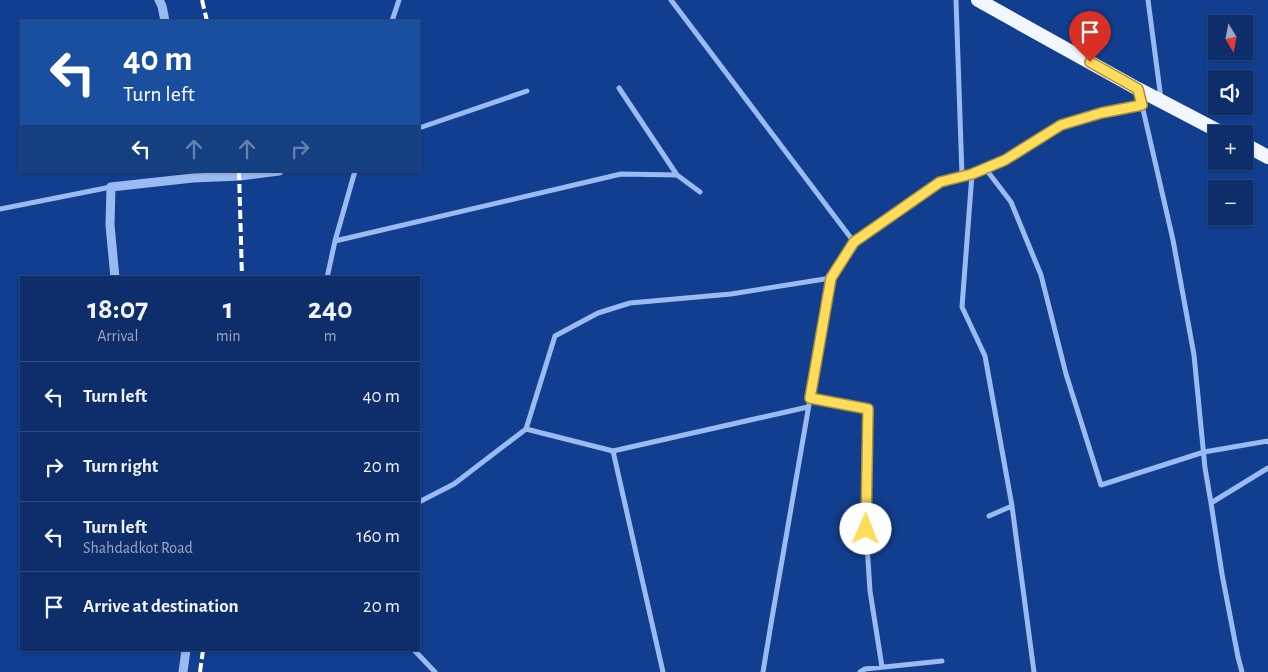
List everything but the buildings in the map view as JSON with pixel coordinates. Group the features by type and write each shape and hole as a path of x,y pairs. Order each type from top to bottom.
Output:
{"highway":[{"path":"978,0 1208,126"},
{"path":"1253,149 1268,157"}],"street":[{"path":"159,0 165,20"},
{"path":"392,20 399,0"},
{"path":"671,0 854,242"},
{"path":"956,0 962,176"},
{"path":"1148,0 1161,101"},
{"path":"619,88 677,175 700,192"},
{"path":"1138,89 1173,240 1194,355 1211,503 1222,574 1242,672"},
{"path":"420,128 527,91"},
{"path":"763,672 831,278 854,242 940,182 972,174 1005,160 1061,125 1101,113 1142,105"},
{"path":"985,168 1011,202 1041,275 1066,374 1101,485 1204,452 1268,442"},
{"path":"0,210 175,176 240,176 271,172"},
{"path":"327,276 335,241 356,172"},
{"path":"335,241 621,174 677,175"},
{"path":"972,174 962,307 984,356 1012,506 1034,672"},
{"path":"111,187 110,226 114,276"},
{"path":"420,501 454,484 526,430 555,336 598,313 630,303 731,294 831,278"},
{"path":"810,398 868,409 866,529 870,591 882,667"},
{"path":"526,430 612,451 808,407"},
{"path":"612,451 663,672"},
{"path":"1211,503 1268,468"},
{"path":"989,516 1012,506"},
{"path":"183,672 186,651"},
{"path":"415,651 435,672"},
{"path":"860,672 864,669 942,661"}],"railway":[{"path":"202,0 207,20"},
{"path":"239,172 242,276"},
{"path":"200,672 203,651"}],"route":[{"path":"866,529 868,409 810,398 831,278 854,242 940,182 972,174 1005,160 1061,125 1101,113 1142,105 1138,89 1090,62"}]}
